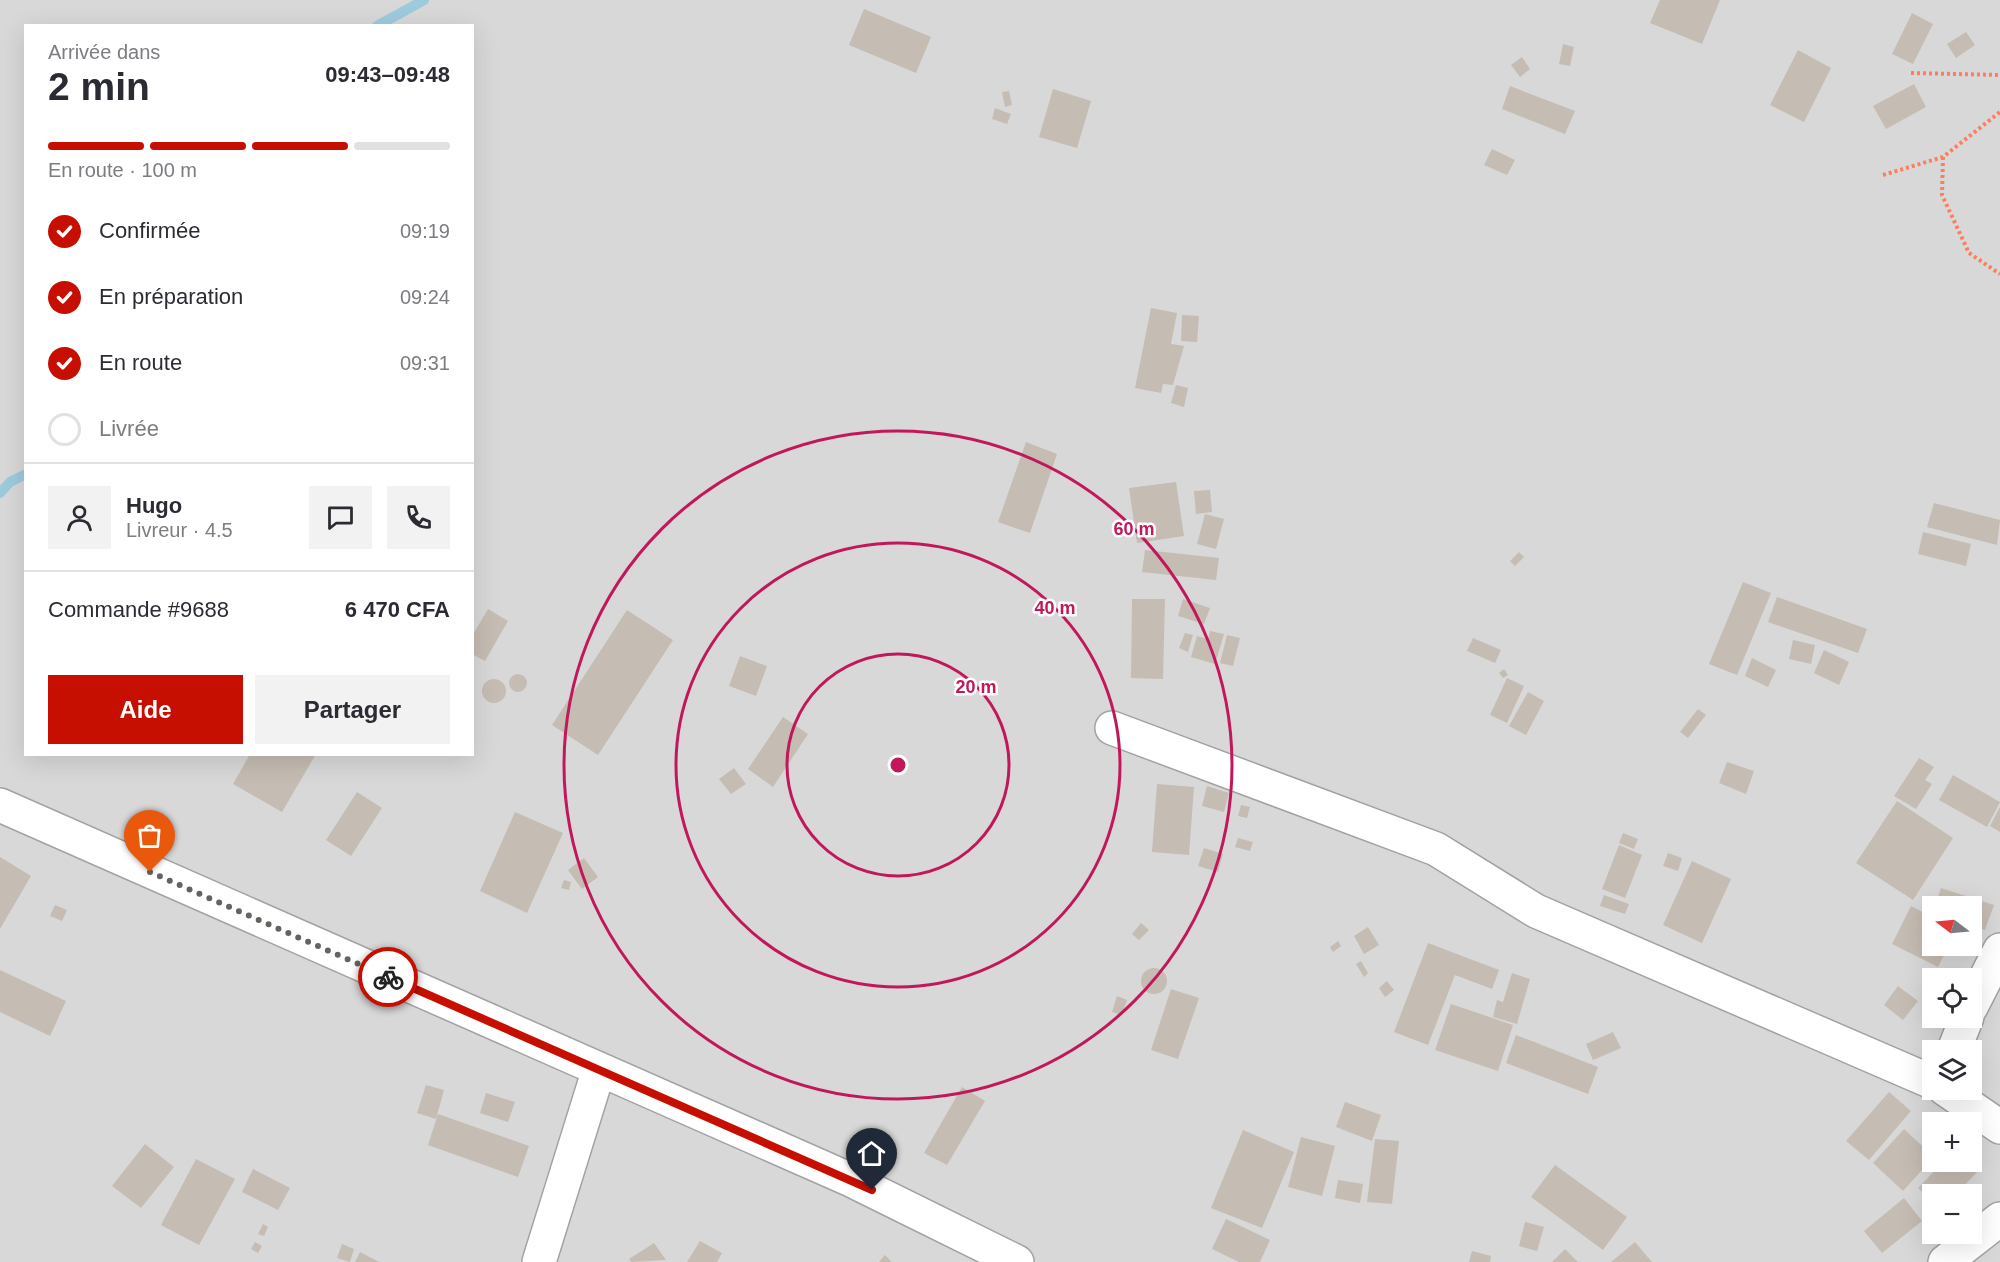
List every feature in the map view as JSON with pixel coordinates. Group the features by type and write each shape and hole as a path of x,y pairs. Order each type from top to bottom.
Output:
{"street":[{"path":"1112,728 1436,849 1536,910 1922,1078"},
{"path":"0,806 850,1180 1017,1262"},
{"path":"1982,985 2000,950"},
{"path":"538,1262 599,1069"},
{"path":"1961,1100 2000,1127"},
{"path":"1945,1262 2000,1219"}],"path":[{"path":"1911,73 2000,75"},
{"path":"1883,175 1943,158 2000,112"},
{"path":"1943,158 1942,195 1969,253 2000,274"}],"shaded area":[{"path":"0,0 2000,0 2000,1262 0,1262"}],"building":[{"path":"1660,0 1720,0 1702,44 1650,23"},
{"path":"864,9 931,37 916,73 849,45"},
{"path":"1912,13 1933,24 1913,64 1892,54"},
{"path":"1966,32 1975,45 1956,58 1947,44"},
{"path":"1563,44 1574,47 1570,66 1559,64"},
{"path":"1798,50 1831,68 1804,122 1770,105"},
{"path":"1522,57 1530,69 1520,77 1511,65"},
{"path":"1914,84 1926,107 1886,129 1873,106"},
{"path":"1510,86 1575,111 1565,134 1502,109"},
{"path":"1053,89 1091,101 1077,148 1039,137"},
{"path":"1009,91 1012,105 1005,107 1002,92"},
{"path":"995,108 1011,114 1007,124 992,119"},
{"path":"1492,149 1515,160 1507,175 1484,165"},
{"path":"1151,308 1177,313 1171,344 1184,346 1173,385 1163,384 1161,393 1135,388"},
{"path":"1182,315 1199,316 1197,342 1181,341"},
{"path":"1176,385 1188,388 1184,407 1171,403"},
{"path":"1026,442 1057,454 1030,533 998,522"},
{"path":"1176,482 1184,536 1137,543 1129,488"},
{"path":"1210,490 1212,512 1196,514 1194,491"},
{"path":"1934,503 2000,520 1997,545 1927,527"},
{"path":"1205,514 1224,519 1216,549 1197,544"},
{"path":"1923,532 1971,544 1966,566 1918,554"},
{"path":"1145,550 1219,558 1216,580 1142,572"},
{"path":"1519,552 1524,557 1515,566 1510,561"},
{"path":"1743,582 1771,593 1737,675 1709,664"},
{"path":"1777,597 1867,629 1858,653 1768,622"},
{"path":"1132,599 1165,599 1163,679 1131,678"},
{"path":"1183,599 1210,608 1204,624 1178,616"},
{"path":"488,609 508,621 485,661 474,655 474,633"},
{"path":"627,610 673,640 598,755 552,725"},
{"path":"1210,631 1224,634 1215,664 1191,657 1197,636 1208,639"},
{"path":"1185,633 1193,635 1188,652 1179,648"},
{"path":"1227,635 1240,638 1233,666 1220,663"},
{"path":"1473,638 1501,650 1495,663 1467,651"},
{"path":"1793,640 1815,645 1811,664 1789,659"},
{"path":"1824,650 1849,662 1839,685 1814,673"},
{"path":"740,656 767,666 756,696 729,686"},
{"path":"1752,658 1776,670 1768,687 1745,676"},
{"path":"1504,669 1508,675 1503,678 1499,673"},
{"path":"518,674 524,677 527,683 524,689 518,692 512,689 509,683 512,677"},
{"path":"1507,678 1524,686 1507,723 1490,715"},
{"path":"494,679 499,680 505,686 505,696 499,702 494,703 489,702 483,696 482,691 483,686 489,680"},
{"path":"1528,692 1544,701 1526,735 1509,726"},
{"path":"1698,709 1706,715 1688,738 1680,732"},
{"path":"783,717 808,734 773,787 748,769"},
{"path":"249,756 315,756 282,812 233,784"},
{"path":"1919,758 1934,767 1925,780 1932,784 1916,809 1894,796"},
{"path":"1727,762 1754,771 1746,794 1719,783"},
{"path":"734,768 746,784 731,794 719,779"},
{"path":"1953,775 2000,802 1987,827 1939,800"},
{"path":"1157,784 1194,787 1189,855 1152,852"},
{"path":"1207,786 1229,793 1224,812 1202,806"},
{"path":"357,792 382,808 351,856 326,840"},
{"path":"1897,801 1953,838 1913,900 1856,863"},
{"path":"1241,805 1250,807 1247,818 1238,816"},
{"path":"2000,807 2000,832 1990,826"},
{"path":"515,812 563,833 527,913 480,891"},
{"path":"1623,833 1638,839 1634,849 1619,843"},
{"path":"1238,838 1253,842 1250,851 1235,847"},
{"path":"1619,845 1642,855 1625,898 1602,889"},
{"path":"1204,848 1223,854 1218,872 1198,866"},
{"path":"1668,853 1682,858 1678,871 1663,866"},
{"path":"0,857 31,876 0,929"},
{"path":"584,858 598,877 582,889 568,870"},
{"path":"1692,861 1731,879 1702,943 1663,925"},
{"path":"564,880 571,882 569,890 561,888"},
{"path":"1941,888 1966,896 1938,896"},
{"path":"1604,895 1629,904 1625,914 1600,906"},
{"path":"1982,901 1994,905 1985,930 1982,929"},
{"path":"55,905 67,910 62,921 50,916"},
{"path":"1911,906 1922,912 1922,956 1944,956 1938,967 1892,944"},
{"path":"1141,923 1149,930 1139,940 1132,934"},
{"path":"1368,927 1379,945 1364,954 1354,936"},
{"path":"1338,941 1341,946 1333,952 1330,947"},
{"path":"1428,943 1499,970 1492,989 1455,975 1428,1045 1394,1032"},
{"path":"1361,961 1368,973 1364,977 1356,964"},
{"path":"1154,968 1163,972 1167,981 1163,990 1154,994 1145,990 1141,981 1145,972"},
{"path":"0,970 66,1001 50,1036 0,1012"},
{"path":"1512,973 1530,979 1517,1024 1493,1017 1497,1000 1503,1002"},
{"path":"1387,981 1394,990 1385,997 1379,988"},
{"path":"1898,986 1918,1001 1903,1020 1884,1005"},
{"path":"1171,989 1199,998 1178,1059 1151,1050"},
{"path":"1117,996 1127,1000 1122,1015 1112,1012"},
{"path":"1451,1004 1513,1025 1498,1071 1435,1050"},
{"path":"1613,1032 1621,1048 1593,1060 1586,1044"},
{"path":"1516,1035 1598,1067 1588,1094 1506,1063"},
{"path":"426,1085 444,1090 436,1119 417,1113"},
{"path":"962,1087 985,1101 947,1165 924,1153"},
{"path":"1889,1092 1911,1111 1869,1160 1846,1141"},
{"path":"486,1093 515,1102 508,1122 480,1113"},
{"path":"1345,1102 1381,1115 1372,1141 1336,1127"},
{"path":"438,1114 529,1146 518,1177 428,1145"},
{"path":"1904,1129 1922,1146 1922,1170 1903,1191 1873,1163"},
{"path":"1243,1130 1294,1152 1262,1228 1211,1208"},
{"path":"1301,1137 1335,1146 1322,1196 1288,1187"},
{"path":"1375,1139 1399,1141 1392,1204 1367,1202"},
{"path":"145,1144 174,1167 141,1208 112,1186"},
{"path":"196,1159 235,1179 199,1245 161,1225"},
{"path":"1555,1165 1627,1217 1603,1250 1531,1197"},
{"path":"253,1169 290,1188 278,1210 242,1192"},
{"path":"1933,1172 1977,1172 1966,1184 1922,1184 1922,1192 1918,1188"},
{"path":"1338,1180 1363,1184 1360,1203 1335,1198"},
{"path":"1904,1198 1922,1221 1882,1253 1864,1231"},
{"path":"1226,1219 1270,1240 1260,1262 1239,1262 1212,1249"},
{"path":"1525,1222 1544,1227 1537,1251 1519,1246"},
{"path":"263,1224 268,1227 264,1236 258,1234"},
{"path":"700,1241 722,1253 717,1262 687,1262"},
{"path":"255,1242 262,1246 258,1253 251,1249"},
{"path":"1635,1242 1652,1262 1611,1262"},
{"path":"654,1243 666,1260 631,1262 629,1259"},
{"path":"342,1244 354,1249 350,1262 337,1258"},
{"path":"1565,1249 1578,1262 1552,1262"},
{"path":"1472,1251 1491,1256 1490,1262 1469,1262"},
{"path":"360,1252 379,1262 355,1262"},
{"path":"885,1255 892,1262 879,1262"}],"waterway":[{"path":"381,24 424,0"},
{"path":"0,493 10,482 24,475"}],"way so far":[{"path":"150,872 388,977"}],"route":[{"path":"388,977 872,1190"}]}
